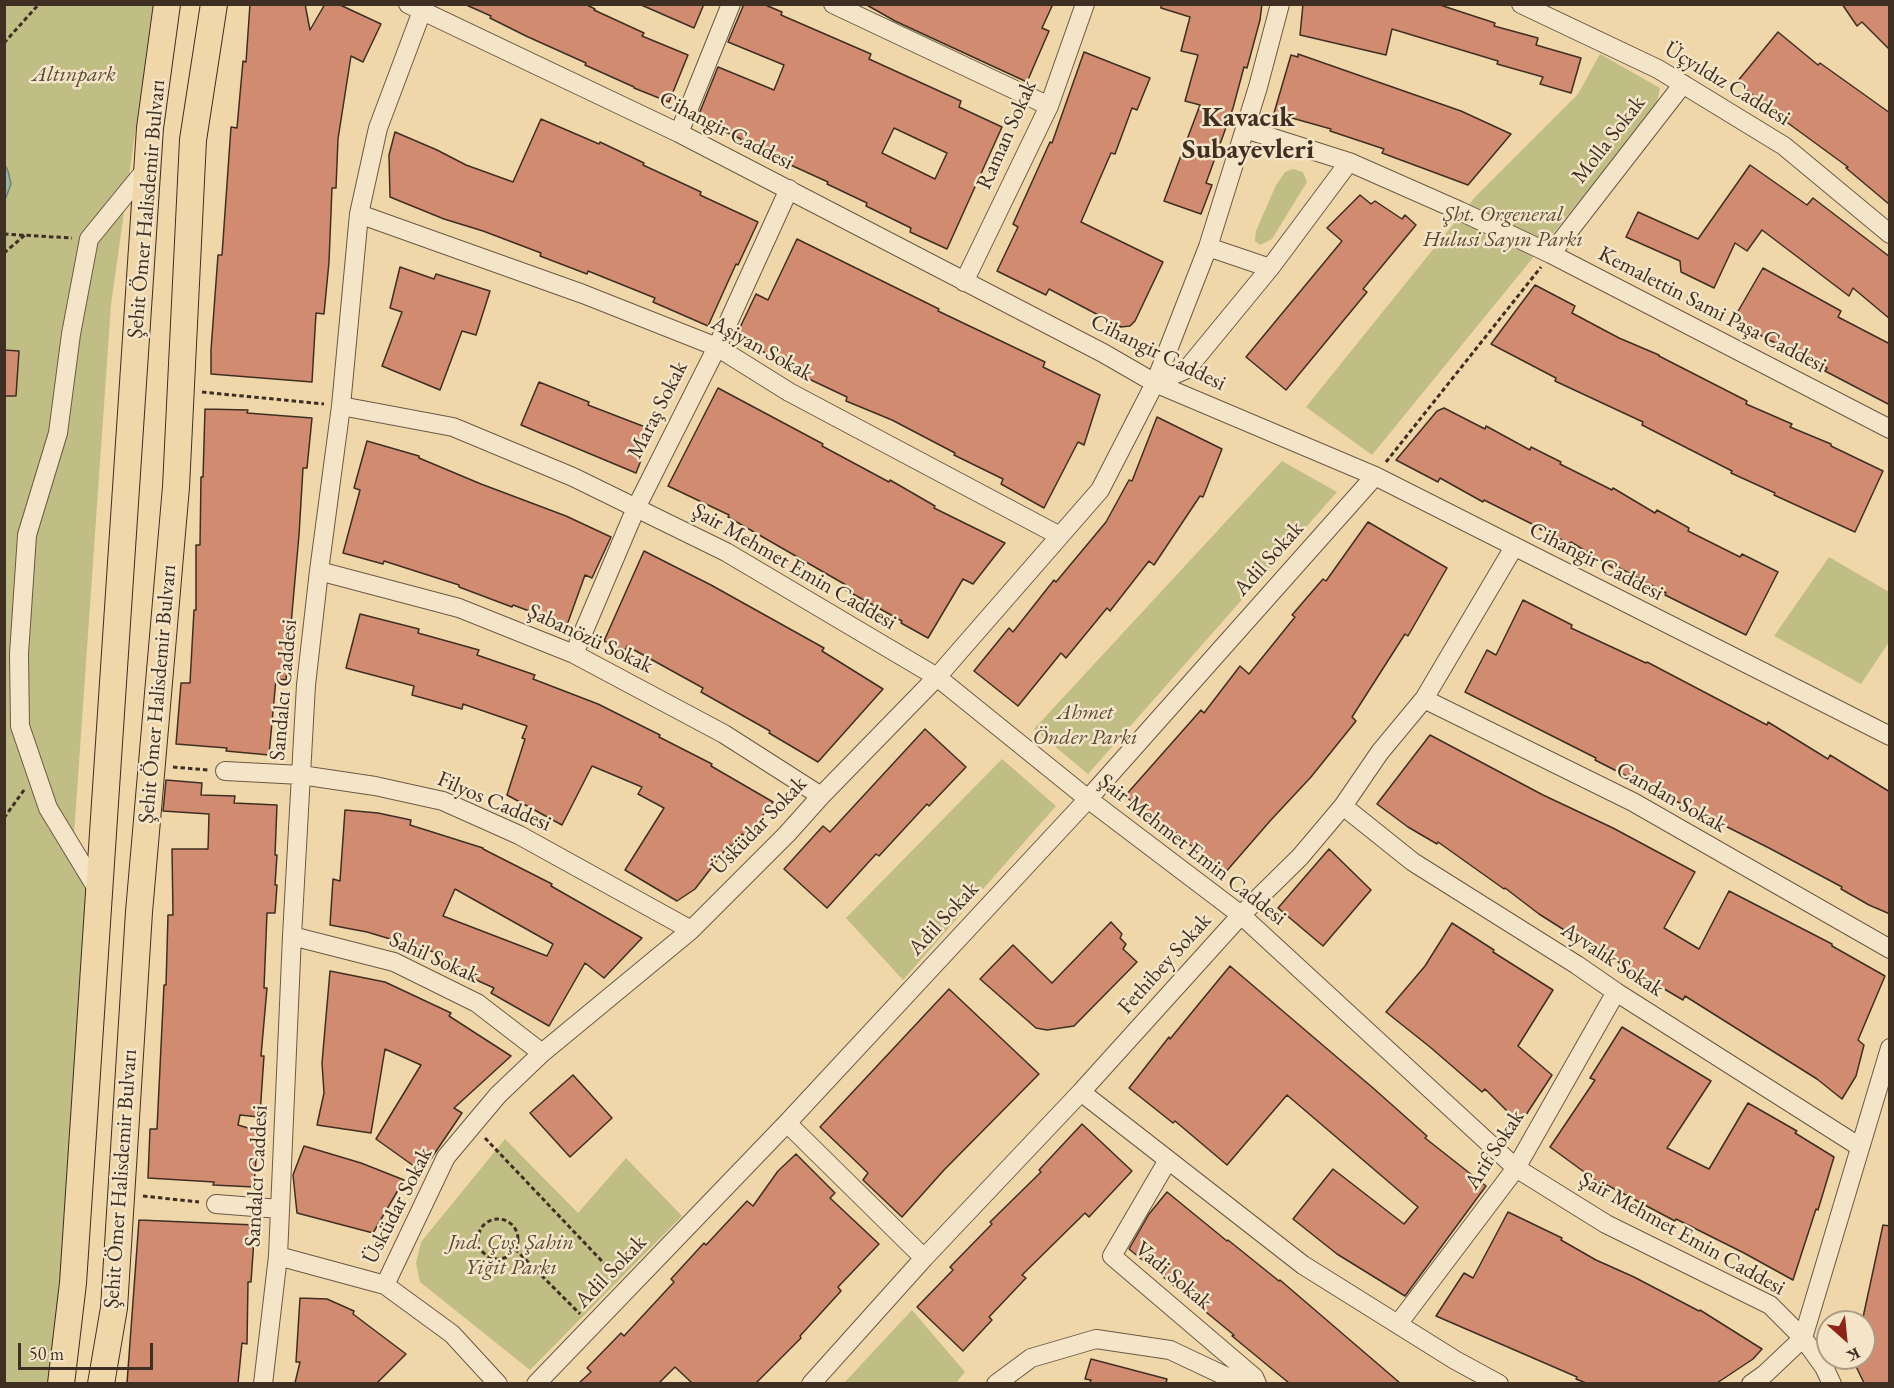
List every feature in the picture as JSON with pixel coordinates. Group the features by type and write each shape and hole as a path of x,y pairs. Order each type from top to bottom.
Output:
{"highway":[{"name":"Şehit Ömer Halisdemir Bulvarı","path":"61,1383 73,1283 150,128 167,4"},
{"name":"Şehit Ömer Halisdemir Bulvarı","path":"101,1383 114,1308 139,912 176,487 193,140 214,4"}],"street":[{"path":"679,133 731,4"},
{"path":"833,4 1049,106"},
{"name":"Raman Sokak","path":"964,282 1049,106 1085,4"},
{"name":"Üsküdar Sokak","path":"385,1286 446,1158 498,1095 542,1053 691,930 787,834 937,677 1100,490 1155,383 1208,247 1245,129 1280,4"},
{"name":"Üçyıldız Caddesi","path":"1521,4 1658,69 1784,146 1890,234"},
{"name":"Cihangir Caddesi","path":"415,8 679,133 1103,353 1155,383 1375,476 1890,736"},
{"name":"Sandalcı Caddesi","path":"263,1383 278,1256 306,685 340,406 358,214 378,128 415,8"},
{"name":"Molla Sokak","path":"1551,254 1683,84"},
{"name":"Kemalettin Sami Paşa Caddesi","path":"1245,129 1350,162 1551,254 1890,429"},
{"path":"1155,383 1187,369 1270,268 1350,162"},
{"path":"99,892 48,808 36,774 20,726 19,654 27,535 58,433 71,334 89,239 147,168"},
{"name":"Maraş Sokak","path":"574,654 636,508 717,347 789,189"},
{"name":"Aşiyan Sokak","path":"358,214 583,294 717,347 789,392 1060,536"},
{"path":"1208,247 1270,268"},
{"name":"Şair Mehmet Emin Caddesi","path":"340,406 453,427 573,477 726,552 937,677 1088,799 1241,915 1516,1168 1606,1224 1770,1305 1803,1338 1824,1367 1832,1383"},
{"name":"Adil Sokak","path":"536,1383 787,1124 1088,799 1375,476"},
{"name":"Fethibey Sokak","path":"811,1383 924,1258 1082,1092 1241,915 1300,857 1343,806 1380,752 1424,699 1514,547"},
{"name":"Şabanözü Sokak","path":"319,571 459,608 574,654 723,734 821,796"},
{"name":"Candan Sokak","path":"1424,699 1633,802 1890,949"},
{"name":"Filyos Caddesi","path":"225,771 301,775 375,786 443,801 519,835 691,930"},
{"name":"Ayvalık Sokak","path":"1343,806 1413,862 1577,964 1616,992 1860,1147"},
{"name":"Sahil Sokak","path":"292,936 394,962 477,1004 542,1053"},
{"name":"Arif Sokak","path":"1398,1324 1516,1168 1616,992"},
{"path":"1751,1383 1766,1374 1803,1338 1890,1048"},
{"path":"1082,1092 1303,1265 1455,1360 1499,1383"},
{"path":"787,1124 924,1258"},
{"name":"Vadi Sokak","path":"1168,1160 1112,1256 1254,1377 1257,1383"},
{"path":"216,1204 280,1209"},
{"path":"278,1256 385,1286 452,1334 498,1383"},
{"path":"996,1383 1031,1358 1096,1339 1170,1350 1242,1383"}],"path":[{"path":"4,42 39,4"},
{"path":"4,234 89,239"},
{"path":"4,254 25,235"},
{"path":"1375,476 1551,254"},
{"path":"181,390 340,406"},
{"path":"152,765 225,771"},
{"path":"4,818 36,774"},
{"path":"473,1126 628,1289"},
{"path":"121,1193 216,1204"},
{"path":"498,1219 511,1223 518,1235 515,1249 506,1257 488,1256 479,1247 481,1228 491,1220 498,1219"},
{"path":"515,1249 592,1326"}],"green space":[{"name":"Altınpark","path":"4,5 153,5 111,305 73,849 99,892 61,1384 4,1383"},
{"name":"Şht. Orgeneral Hulusi Sayın Parkı","path":"1600,54 1660,88 1656,107 1372,455 1306,407 1476,196 1578,94"},
{"path":"1293,169 1303,172 1307,182 1272,239 1260,245 1255,241 1256,231 1276,185 1285,172"},
{"name":"Ahmet Önder Parkı","path":"1282,461 1337,492 1088,774 1034,729"},
{"path":"1829,557 1889,592 1889,642 1861,684 1774,636"},
{"path":"1002,759 1056,806 903,980 846,918"},
{"name":"Jnd. Çvş. Şahin Yiğit Parkı","path":"505,1139 578,1213 626,1158 682,1216 530,1370 420,1282 416,1263 421,1242"},
{"path":"912,1310 965,1372 956,1383 844,1383"}],"shaded area":[{"path":"5,165 11,184 5,200"}],"building":[{"path":"250,4 305,4 310,30 325,4 338,4 381,24 363,62 351,56 338,139 336,188 332,188 324,314 316,313 312,382 211,374 218,255 222,255 231,127 237,128 243,61 246,62"},
{"path":"464,4 585,4 644,33 642,36 688,55 669,102 585,65 586,63 526,36"},
{"path":"639,4 704,4 694,28"},
{"path":"744,4 763,4 782,12 781,15 871,54 869,59 961,101 959,107 1002,127 947,249 910,232 911,228 866,206 867,203 827,184 828,182 740,143 741,139 697,119 718,67 774,90 784,65 728,42","holes":["894,128 947,153 935,179 882,153"]},
{"path":"865,4 1053,4 1042,28 1049,31 1027,82 895,21"},
{"path":"1161,4 1262,4 1247,68 1244,67 1233,108 1206,183 1212,185 1201,214 1164,201 1200,105 1185,101 1198,55 1181,51 1190,17 1161,8"},
{"path":"1303,4 1437,4 1495,23 1494,26 1538,38 1536,45 1581,58 1571,93 1540,84 1543,77 1392,29 1386,55 1300,35"},
{"path":"1842,4 1890,4 1890,50 1862,22 1857,26"},
{"path":"1778,32 1818,65 1820,63 1890,113 1890,205 1846,168 1848,167 1781,118 1737,82"},
{"path":"1084,52 1150,78 1137,110 1132,108 1115,154 1111,153 1081,222 1163,262 1135,321 1130,326 1121,327 1049,289 1046,295 997,271 1018,227 1013,224 1050,142 1052,143"},
{"path":"1298,54 1461,111 1511,134 1468,185 1382,153 1384,149 1330,131 1331,129 1274,113 1291,55 1298,57"},
{"path":"541,119 599,144 600,142 701,192 700,195 758,222 708,326 653,302 655,298 390,197 389,155 395,132 466,165 513,182"},
{"path":"1750,165 1807,205 1813,198 1890,257 1890,319 1853,288 1849,296 1762,230 1747,251 1735,243 1714,288 1681,272 1680,261 1626,237 1638,212 1698,239"},
{"path":"1360,195 1371,204 1375,201 1402,219 1405,215 1416,225 1363,289 1367,292 1286,390 1246,357 1342,241 1327,228"},
{"path":"797,239 939,309 938,311 1045,362 1043,367 1100,395 1084,445 1078,442 1044,508 1001,484 1003,479 954,455 955,453 892,420 846,401 847,397 792,371 794,367 735,338 756,294 768,300"},
{"path":"400,267 434,279 436,274 490,291 476,335 462,331 440,390 382,366 402,312 390,308"},
{"path":"1763,268 1841,311 1838,317 1890,344 1890,405 1825,371 1827,368 1733,320"},
{"path":"1535,285 1575,306 1572,313 1747,401 1746,404 1792,424 1790,427 1831,444 1883,471 1855,532 1731,473 1732,471 1642,425 1643,422 1555,381 1556,378 1491,344"},
{"path":"4,350 19,351 16,396 4,396"},
{"path":"539,382 589,402 588,405 653,430 636,473 521,425"},
{"path":"718,388 889,482 890,480 935,506 934,508 1005,543 973,584 963,579 928,638 844,589 846,585 728,517 729,515 668,486"},
{"path":"1444,408 1485,429 1486,426 1530,450 1531,447 1612,490 1613,488 1655,513 1657,510 1689,528 1688,531 1740,557 1742,554 1778,572 1746,635 1665,595 1666,593 1614,565 1613,568 1571,542 1570,544 1484,500 1483,502 1440,478 1438,482 1396,460 1437,411"},
{"path":"205,409 248,410 247,413 312,418 307,468 303,468 286,680 276,679 269,755 226,751 227,748 176,744 181,683 190,683 194,610 196,610 196,545 200,545"},
{"path":"1157,417 1222,449 1203,497 1200,496 1154,565 1149,561 1110,611 1107,608 1066,658 1061,653 1018,706 974,671 1009,628 1013,632 1054,580 1056,582 1106,522 1129,480 1132,481"},
{"path":"367,441 419,456 419,458 481,484 566,516 611,537 592,578 585,575 567,625 513,605 512,607 459,587 459,585 384,561 383,564 343,553 360,490 354,488"},
{"path":"1368,522 1447,568 1408,636 1405,634 1352,717 1356,721 1311,777 1224,874 1169,827 1166,830 1125,796 1201,710 1204,713 1240,666 1249,674 1295,617 1292,615 1323,579 1326,581"},
{"path":"644,551 711,585 824,648 822,651 883,689 818,762 769,733 770,731 701,692 703,688 627,646 625,650 604,641"},
{"path":"1523,600 1572,625 1571,628 1647,662 1767,725 1768,722 1828,759 1830,755 1890,792 1890,914 1869,905 1841,889 1842,887 1769,848 1465,692 1487,650 1496,655"},
{"path":"360,614 419,629 418,633 479,650 477,655 535,675 533,679 598,704 660,735 659,737 712,764 711,766 773,802 747,836 742,834 732,846 729,845 695,889 677,901 625,870 664,808 638,794 642,787 592,766 562,825 507,795 527,726 463,704 462,709 412,695 414,686 346,668"},
{"path":"925,729 966,767 929,806 927,804 879,856 876,854 827,908 784,869 823,826 830,832"},
{"path":"1430,735 1695,872 1664,928 1699,949 1729,891 1832,944 1885,976 1858,1040 1864,1045 1856,1076 1842,1099 1817,1079 1685,996 1683,1000 1539,914 1438,842 1437,844 1408,827 1377,804"},
{"path":"166,780 202,783 201,795 235,796 234,803 277,805 275,885 277,885 275,913 267,913 264,988 267,988 261,1056 264,1056 260,1114 259,1117 240,1115 238,1125 258,1131 254,1187 148,1178 150,1129 157,1129 168,915 173,915 172,849 208,849 209,814 163,811"},
{"path":"345,810 378,813 411,820 410,825 483,848 552,884 551,886 642,938 604,978 585,963 549,1026 491,993 494,988 434,961 437,953 367,932 330,925 333,879 340,881","holes":["455,889 553,944 547,956 443,916"]},
{"path":"1329,849 1371,890 1323,946 1278,908"},
{"path":"1111,922 1122,934 1120,938 1126,944 1123,949 1137,962 1074,1026 1047,1030 1036,1028 980,979 1013,945 1052,983"},
{"path":"1452,923 1553,990 1518,1046 1552,1075 1520,1124 1485,1089 1482,1092 1386,1012 1425,966"},
{"path":"1230,966 1373,1088 1427,1136 1425,1138 1486,1186 1405,1296 1337,1254 1293,1219 1333,1169 1404,1224 1418,1207 1287,1095 1227,1165 1175,1121 1173,1123 1129,1088"},
{"path":"330,971 385,982 451,1013 449,1016 511,1056 454,1108 462,1113 424,1169 418,1169 376,1139 421,1065 385,1049 371,1133 317,1125 324,1093 322,1063"},
{"path":"949,989 1039,1074 944,1170 902,1217 863,1180 868,1173 820,1127"},
{"path":"1622,1027 1711,1081 1667,1148 1709,1169 1748,1103 1797,1131 1795,1133 1834,1157 1793,1280 1676,1219 1675,1221 1603,1183 1602,1185 1550,1147 1595,1080 1590,1078"},
{"path":"573,1075 612,1118 570,1157 530,1113"},
{"path":"1082,1124 1132,1171 1089,1217 1085,1213 1022,1275 1026,1278 989,1317 992,1320 963,1351 917,1307 953,1270 950,1267 992,1224 990,1222 1041,1172 1039,1170"},
{"path":"304,1146 361,1163 404,1180 373,1233 297,1213 293,1175"},
{"path":"796,1154 835,1193 830,1198 879,1244 838,1287 841,1291 800,1336 801,1338 756,1383 692,1383 675,1367 659,1383 579,1383 591,1372 587,1368 621,1333 624,1336 674,1282 671,1279 704,1243 706,1245 747,1201 753,1206 778,1171"},
{"path":"1167,1192 1280,1280 1400,1383 1289,1383 1129,1249 1149,1214"},
{"path":"1508,1212 1562,1238 1561,1240 1596,1260 1700,1310 1762,1349 1753,1359 1717,1383 1586,1383 1576,1379 1577,1377 1436,1316 1464,1273 1473,1278"},
{"path":"139,1220 255,1225 251,1282 248,1282 247,1344 242,1343 238,1383 127,1383"},
{"path":"1883,1225 1890,1226 1890,1383 1864,1383 1858,1370 1876,1370 1876,1310 1865,1310"},
{"path":"300,1298 327,1299 354,1311 353,1314 406,1354 377,1383 295,1383 300,1362 296,1362"},
{"path":"1091,1359 1167,1379 1166,1383 1090,1383 1091,1380 1085,1379"}],"district":[{"name":"Kavacık Subayevleri","path":"1248,134"}]}
